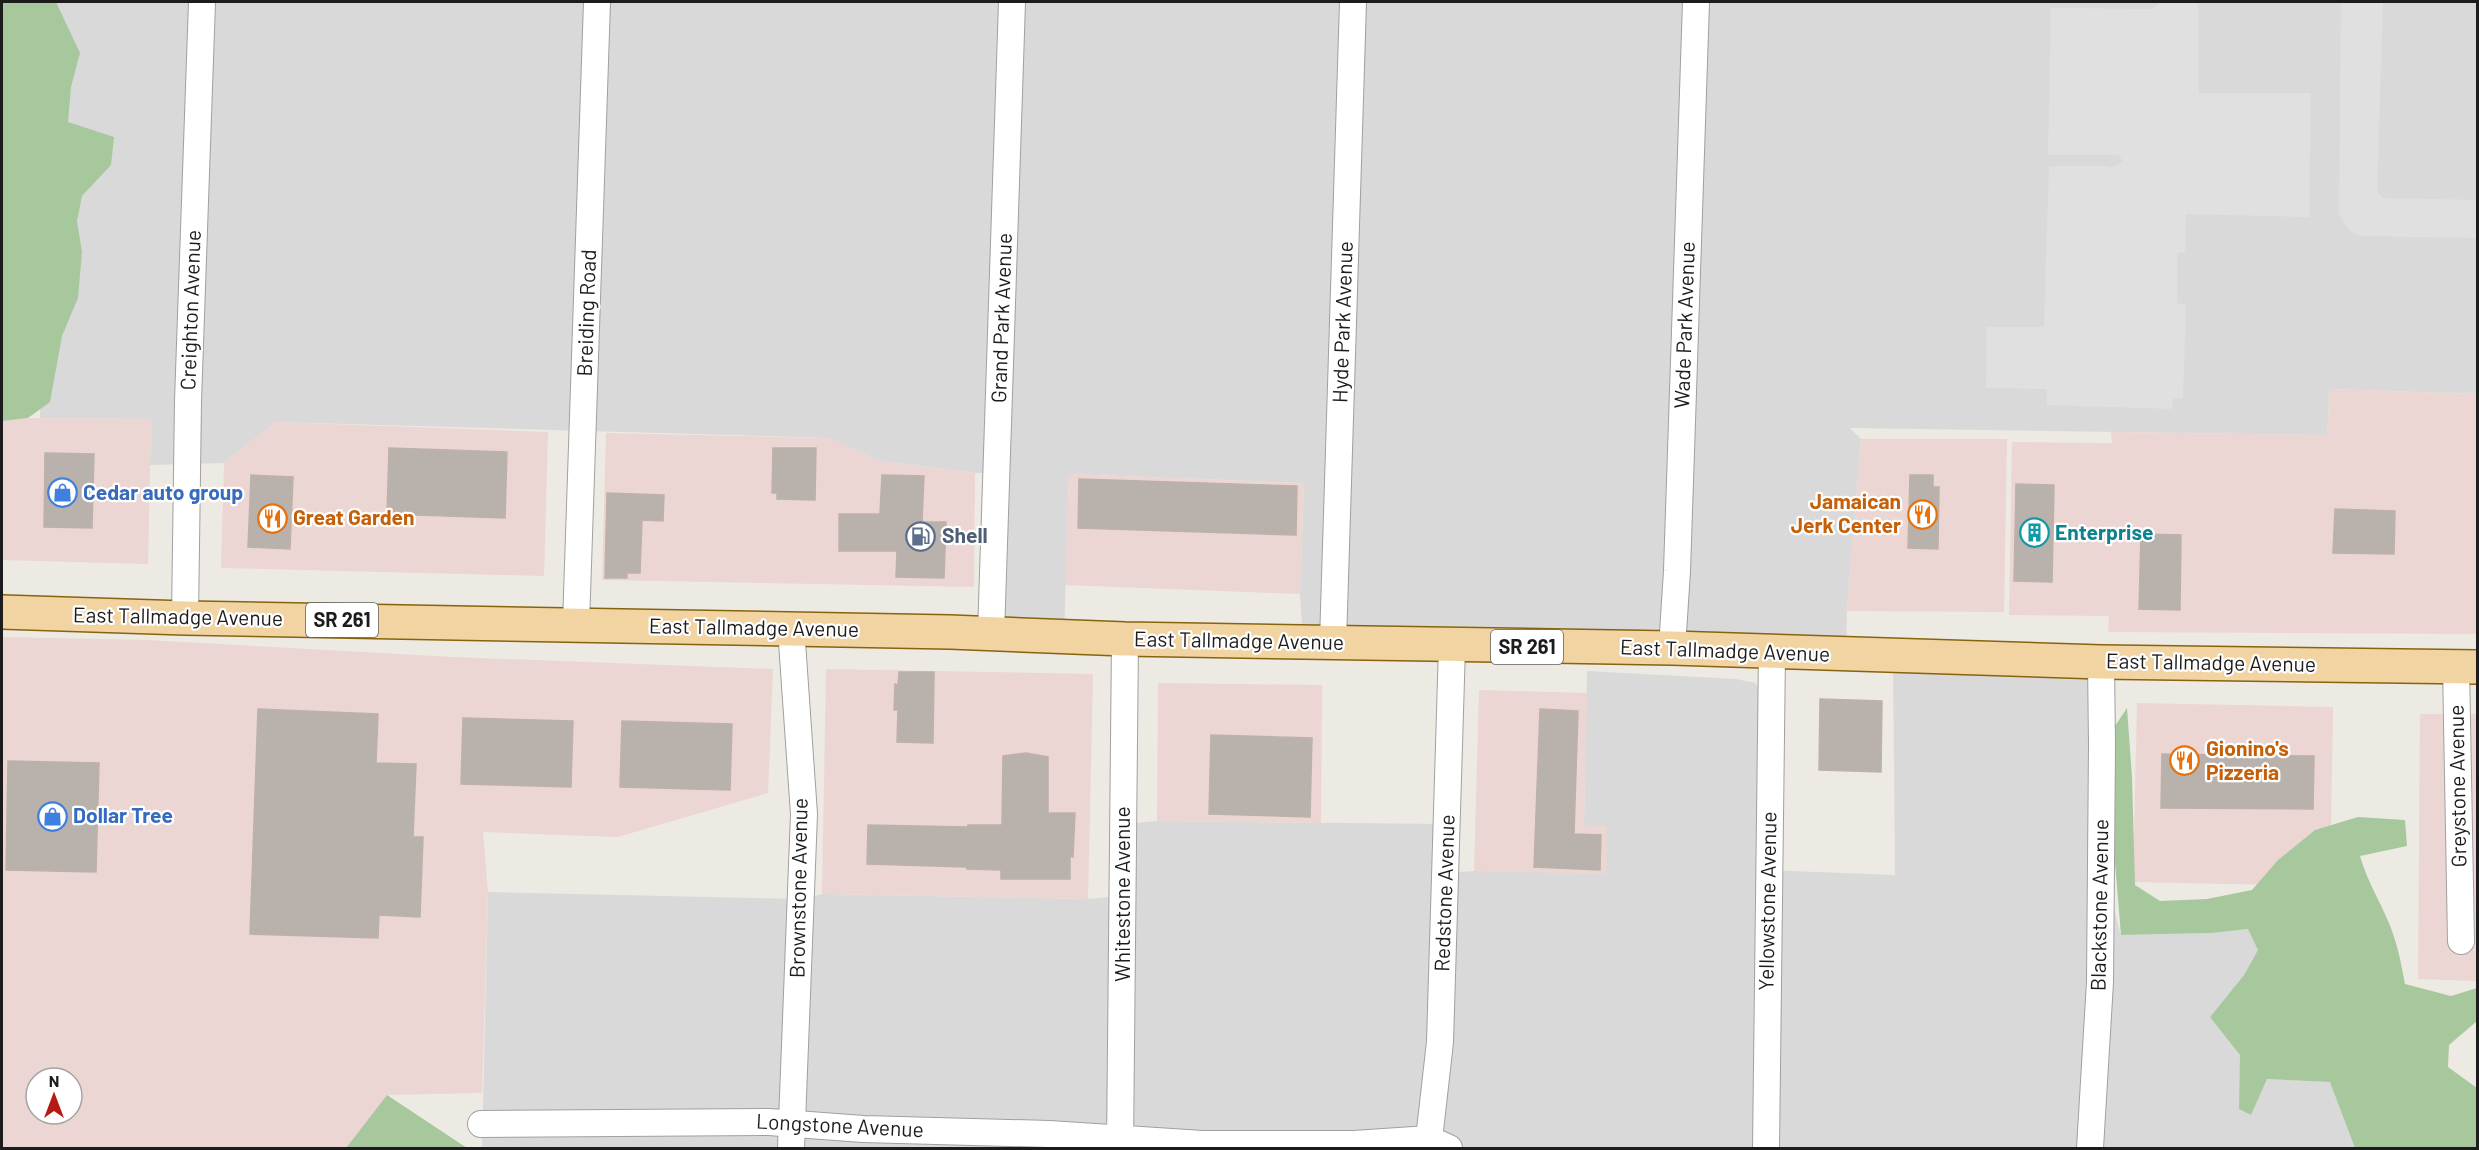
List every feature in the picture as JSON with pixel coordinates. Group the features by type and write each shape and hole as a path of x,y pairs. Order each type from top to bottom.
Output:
{"main road":[{"name":"East Tallmadge Avenue","path":"2,612 185,618 791,628 1125,639 1672,648 2101,662 2467,667"}],"street":[{"name":"Creighton Avenue","path":"185,618 188,431 202,2"},
{"name":"Breiding Road","path":"576,624 597,2"},
{"name":"Grand Park Avenue","path":"991,634 1012,2"},
{"name":"Hyde Park Avenue","path":"1334,642 1353,2"},
{"name":"Wade Park Avenue","path":"1672,648 1677,571 1695,2"},
{"name":"Brownstone Avenue","path":"791,628 804,814 791,1136"},
{"name":"Whitestone Avenue","path":"1120,1144 1125,639"},
{"name":"Redstone Avenue","path":"1439,1144 1452,646"},
{"name":"Yellowstone Avenue","path":"1766,1149 1772,652"},
{"name":"Blackstone Avenue","path":"2090,1149 2100,982 2101,662"},
{"name":"Greystone Avenue","path":"2461,941 2467,667"},
{"name":"Longstone Avenue","path":"481,1124 769,1122 791,1136 1120,1144 1439,1144"}],"shaded area":[{"path":"50,2 2477,2 2477,394 2330,389 2327,435 1850,428 1861,439 1847,611 1846,654 1303,642 1300,594 1304,483 1069,474 1064,637 991,634 997,473 975,473 879,461 829,438 276,422 224,463 150,465 151,419 40,418"},
{"path":"2160,2 2198,2 2199,93 2311,93 2309,217 2186,214 2185,252 2177,253 2177,303 2186,305 2183,398 2173,399 2172,409 2047,405 2047,389 1986,388 1987,327 2044,327 2049,166 2110,166 2111,168 2123,161 2118,155 2048,155 2051,8 2152,9"},
{"path":"2341,2 2383,2 2377,192 2384,198 2477,200 2477,238 2359,236 2349,230 2339,214"},
{"path":"2330,389 2477,394 2477,634 2108,632 2109,616 2009,615 2012,442 2112,443 2111,432 2327,435"},
{"path":"28,418 151,419 148,564 2,560 2,421"},
{"path":"276,422 548,432 544,576 221,568 224,463"},
{"path":"606,433 830,438 879,461 975,473 974,587 602,580"},
{"path":"1861,439 2007,439 2004,612 1847,611"},
{"path":"1069,474 1304,483 1300,594 1065,585"},
{"path":"2,637 147,640 453,657 773,669 768,793 618,837 483,832 488,892 482,1093 387,1095 346,1148 2,1148"},
{"path":"1893,656 2101,662 2101,864 2121,935 2212,933 2248,929 2259,950 2244,975 2210,1017 2266,1079 2330,1082 2343,1114 2364,1148 482,1148 488,892 800,899 822,894 1088,899 1122,896 1123,824 1157,821 1447,824 1445,873 1474,871 1584,826 1587,671 1736,679 1755,683 1762,694 1762,870 1895,875"},
{"path":"826,669 1093,674 1088,899 822,894"},
{"path":"1158,683 1322,685 1321,823 1157,821"},
{"path":"1479,690 1587,693 1584,825 1607,826 1606,874 1474,871"},
{"path":"2137,703 2333,707 2330,886 2133,882"},
{"path":"2420,714 2477,714 2477,981 2418,979"}],"green space":[{"path":"2,2 56,2 80,53 71,87 68,122 114,137 111,165 82,196 77,221 82,252 78,298 62,336 50,402 28,418 2,421"},
{"path":"2127,708 2132,777 2135,885 2160,901 2207,899 2252,890 2278,860 2315,830 2358,817 2405,820 2407,846 2360,856 2394,936 2405,984 2451,996 2477,988 2477,1021 2449,1045 2448,1067 2477,1088 2477,1148 2355,1148 2330,1082 2267,1079 2251,1115 2239,1109 2240,1055 2210,1017 2244,975 2258,950 2248,929 2212,933 2121,935 2105,741"},
{"path":"387,1095 467,1148 346,1148"}],"building":[{"path":"389,448 507,452 505,518 387,514"},
{"path":"773,448 816,448 815,500 777,499 777,493 772,493"},
{"path":"45,453 94,454 92,528 44,527"},
{"path":"251,475 293,477 290,549 248,547"},
{"path":"882,475 924,476 922,522 946,522 944,578 896,577 897,551 839,551 839,514 880,514"},
{"path":"1910,475 1933,475 1933,487 1939,487 1938,549 1908,548"},
{"path":"1079,479 1297,486 1296,535 1078,528"},
{"name":"Enterprise","path":"2016,484 2054,485 2052,582 2014,581"},
{"path":"607,493 664,495 663,521 642,520 640,573 627,573 627,578 605,578"},
{"path":"2335,509 2395,511 2394,554 2333,553"},
{"path":"2141,534 2181,535 2180,610 2139,609"},
{"path":"899,672 934,672 933,743 897,742 898,710 894,710 895,684 898,685"},
{"path":"1820,699 1882,701 1881,772 1819,770"},
{"path":"258,709 378,714 376,763 416,764 413,837 423,837 420,917 379,915 378,938 250,934"},
{"path":"1540,709 1578,711 1574,834 1601,835 1600,870 1534,867"},
{"path":"463,718 573,721 571,787 461,784"},
{"path":"622,721 732,724 730,790 620,787"},
{"path":"1211,735 1312,738 1310,817 1209,814"},
{"path":"1026,753 1048,757 1048,813 1075,813 1070,879 1001,879 1001,870 867,864 868,825 968,827 968,825 1002,825 1003,756"},
{"path":"2162,754 2314,756 2313,809 2161,808"},
{"name":"Dollar Tree","path":"8,761 99,763 96,872 6,870"}],"place":[{"name":"Cedar auto group","path":"62,493"},
{"name":"Jamaican Jerk Center","path":"1922,514"},
{"name":"Great Garden","path":"272,518"},
{"name":"Enterprise","path":"2034,533"},
{"name":"Shell","path":"921,536"},
{"name":"Gionino's Pizzeria","path":"2185,761"},
{"name":"Dollar Tree","path":"52,816"}]}
